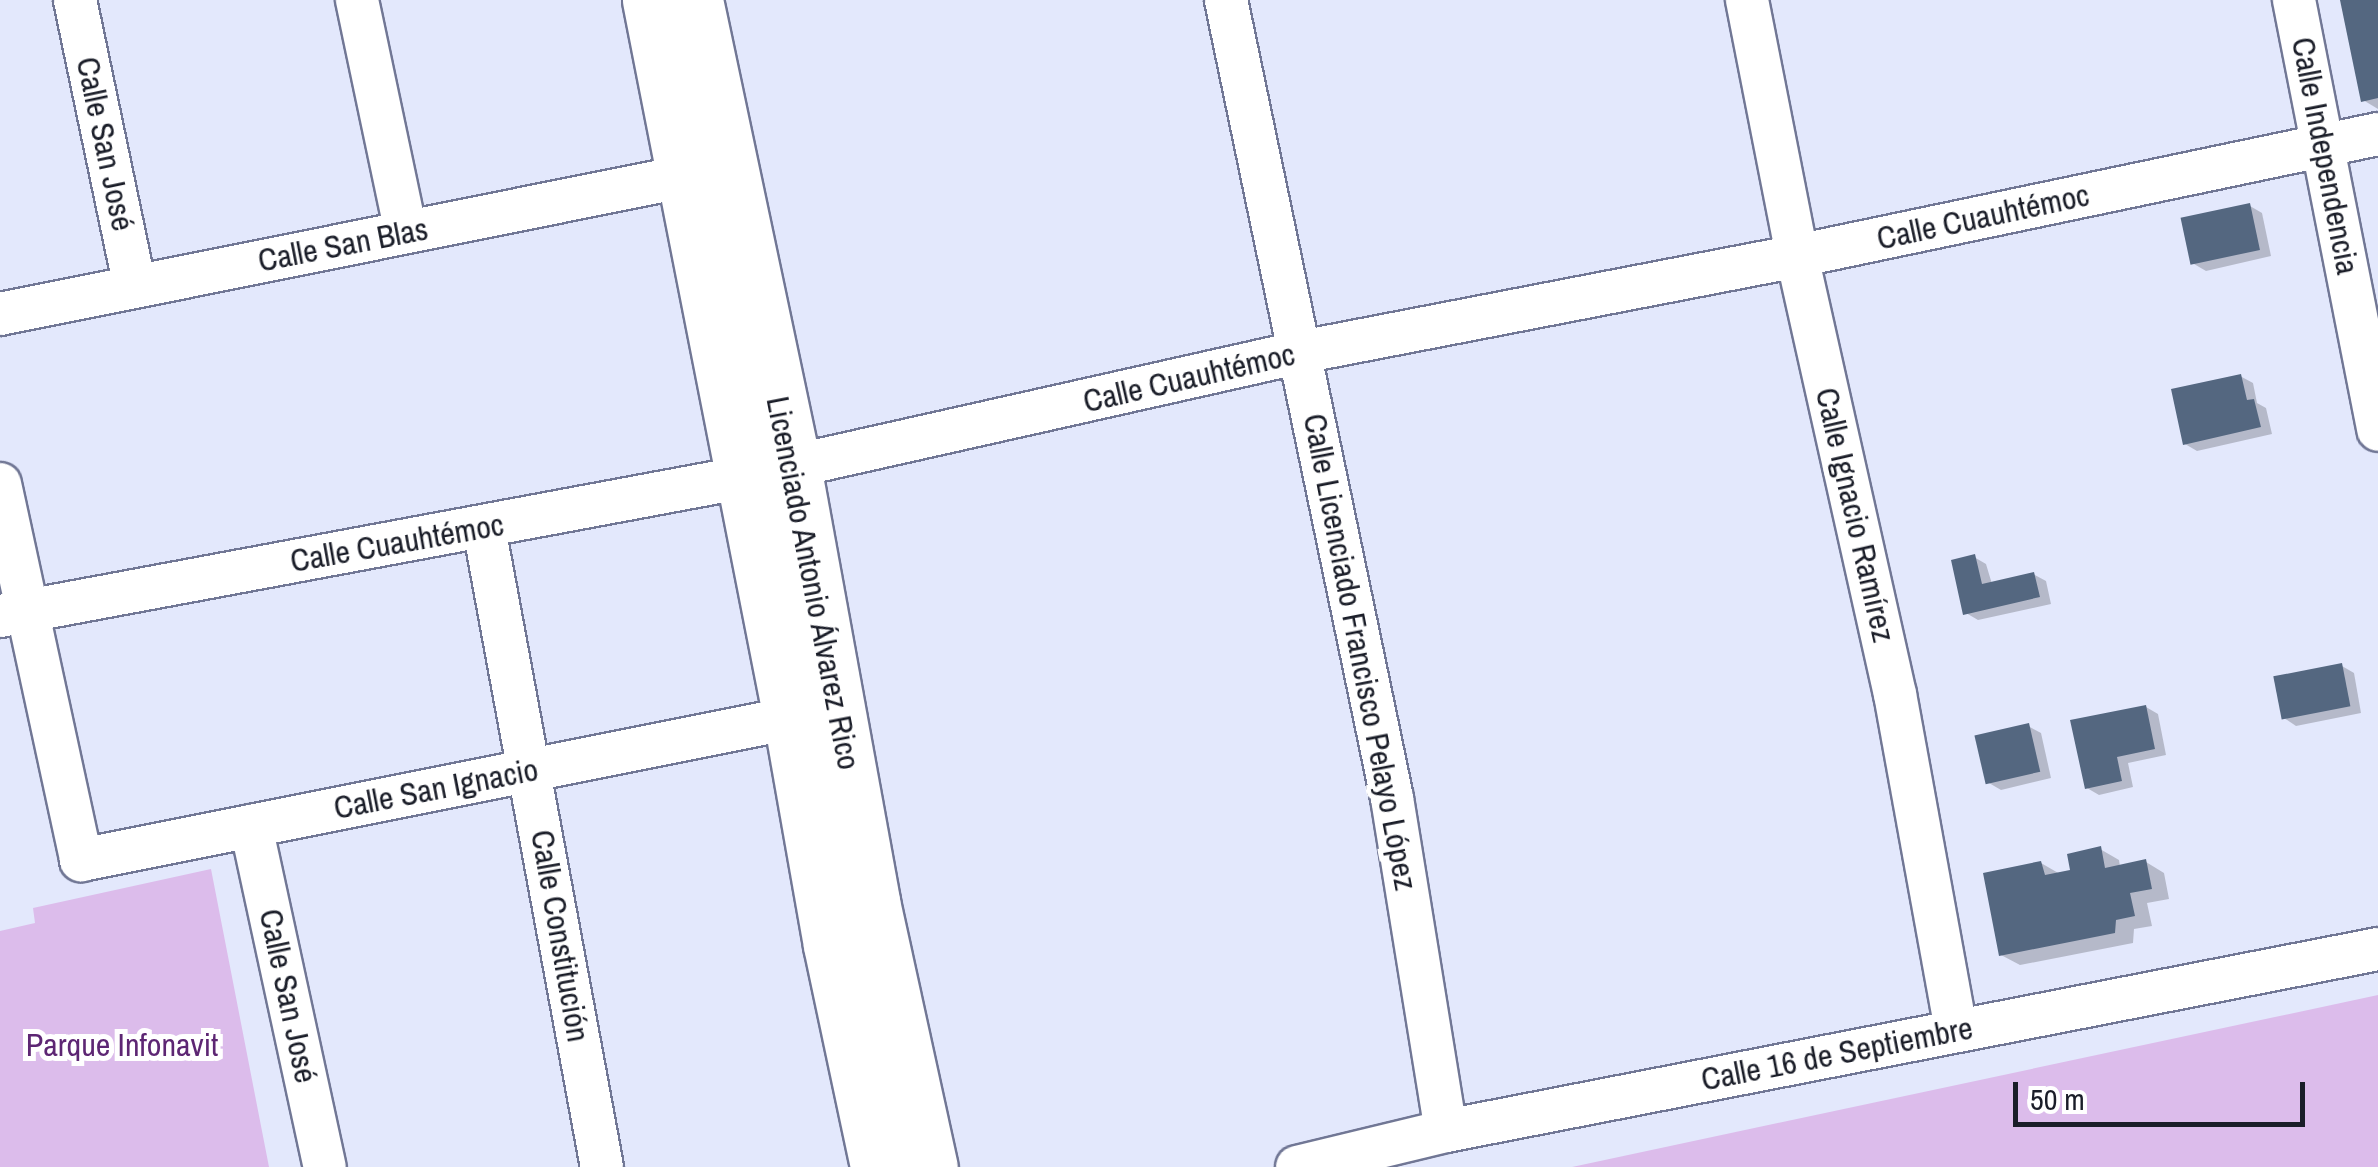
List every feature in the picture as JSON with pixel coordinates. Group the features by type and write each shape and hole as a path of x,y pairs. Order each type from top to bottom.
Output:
{"main road":[{"name":"Licenciado Antonio Álvarez Rico","path":"650,0 686,176 769,472 872,902 930,1167"},
{"name":"Licenciado Antonio Álvarez Rico","path":"696,0 769,472 791,718 831,945 878,1167"}],"street":[{"name":"Calle San José","path":"76,0 134,287"},
{"path":"356,0 406,232"},
{"name":"Calle Licenciado Francisco Pelayo López","path":"1226,0 1392,798 1446,1131"},
{"name":"Calle Ignacio Ramírez","path":"1747,0 1798,256 1895,694 1956,1031"},
{"name":"Calle Independencia","path":"2294,0 2378,430"},
{"name":"Calle Cuauhtémoc","path":"15,612 484,528 769,472 1301,352 1798,256 2378,134"},
{"name":"Calle San Blas","path":"0,314 686,176"},
{"path":"0,484 15,612"},
{"name":"Calle Constitución","path":"484,528 602,1167"},
{"name":"Calle San Ignacio","path":"15,612 80,860 791,718"},
{"name":"Calle San José","path":"251,826 326,1167"},
{"name":"Calle 16 de Septiembre","path":"1298,1167 1446,1131 2378,949"}],"green space":[{"name":"Parque Infonavit","path":"211,869 269,1167 0,1167 0,931 35,923 33,908"},
{"path":"2378,995 2378,1167 1572,1167"}],"building":[{"path":"2340,0 2378,0 2378,98 2361,102"},
{"path":"2250,203 2260,250 2191,265 2181,218"},
{"path":"2241,374 2247,400 2254,399 2261,427 2183,445 2171,389"},
{"path":"1975,554 1982,584 2034,572 2040,597 1963,615 1951,560"},
{"path":"2342,663 2350,706 2282,720 2273,676"},
{"path":"2146,705 2155,749 2117,757 2122,781 2085,789 2070,720"},
{"path":"2029,723 2040,772 1986,784 1974,736"},
{"path":"2101,846 2105,868 2146,859 2152,889 2130,893 2135,916 2116,920 2115,933 1999,956 1983,873 2041,861 2045,875 2070,870 2067,854"}]}
